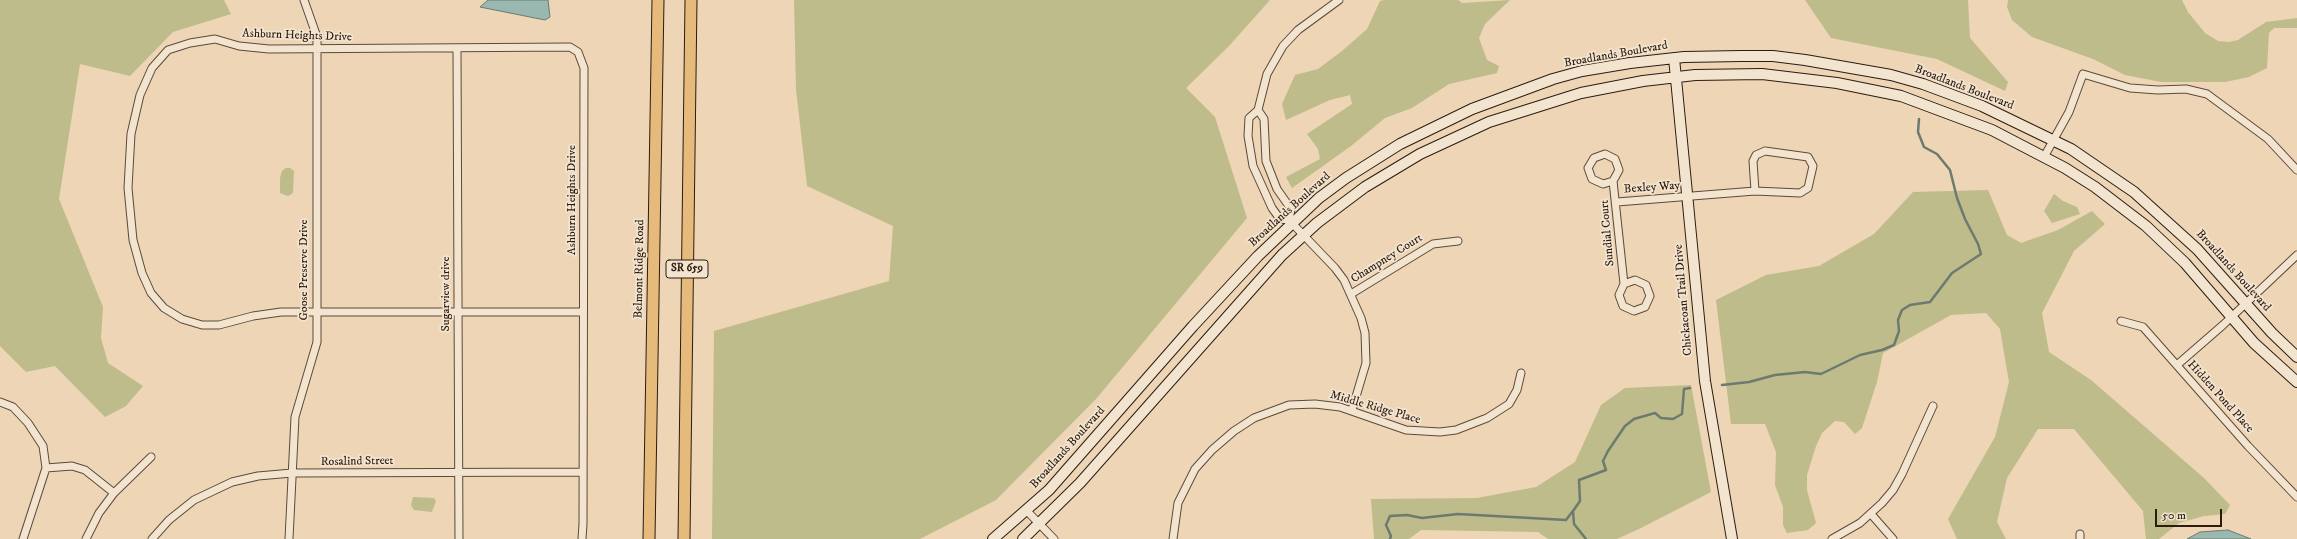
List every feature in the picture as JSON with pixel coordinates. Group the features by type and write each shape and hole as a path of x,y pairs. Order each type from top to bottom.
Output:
{"main road":[{"name":"Belmont Ridge Road","path":"649,539 658,0"},
{"name":"SR 659","path":"684,539 691,0"},
{"name":"Broadlands Boulevard","path":"993,539 1027,511 1064,473 1198,320 1291,222 1319,198 1371,161 1423,131 1472,109 1528,87 1582,71 1674,58 1773,56 1832,64 1891,75 1923,84 1982,106 2054,140 2114,178 2173,226 2297,357"},
{"name":"Chickacoan Trail Drive","path":"1674,58 1705,381 1732,539"},
{"path":"1023,539 1040,524 1080,483 1264,274 1303,235 1390,171 1461,134 1489,122 1581,93 1643,81 1677,77 1762,74 1837,83 1901,96 1992,130 2044,157 2095,187 2146,226 2185,263 2254,343 2297,382"}],"street":[{"name":"Goose Preserve Drive","path":"288,539 295,417 317,342 317,37 304,0"},
{"path":"1339,0 1298,30 1283,46 1267,74 1258,110 1249,118 1248,136 1253,166 1272,208 1280,219 1291,222 1335,268 1351,294 1361,318 1367,348 1363,379 1352,410"},
{"name":"Ashburn Heights Drive","path":"582,539 583,312 582,60 578,52 570,48 317,49 239,46 215,39 190,43 168,50 152,68 140,95 131,134 128,188 133,240 142,273 157,301 173,314 182,319 202,325 219,325 267,314 317,312 583,312"},
{"name":"Sugarview drive","path":"457,49 460,539"},
{"path":"2044,157 2069,112 2083,74 2130,88 2158,90 2186,89 2206,94 2268,139 2297,170"},
{"path":"1258,110 1264,119 1266,161 1277,189 1291,209 1291,222"},
{"name":"Bexley Way","path":"1617,202 1755,191 1800,193 1805,191 1810,182 1812,161 1803,154 1760,152 1753,160 1755,191"},
{"name":"Sundial Court","path":"1614,181 1603,184 1592,179 1588,168 1594,158 1605,154 1615,159 1619,170 1614,181 1624,284 1619,295 1623,306 1634,311 1645,307 1650,296 1646,285 1635,280 1624,284"},
{"name":"Champney Court","path":"1351,294 1433,244 1458,241"},
{"path":"2177,366 2232,317 2297,255"},
{"name":"Hidden Pond Place","path":"2121,321 2143,327 2248,446 2297,496"},
{"name":"Middle Ridge Place","path":"1172,539 1178,503 1188,480 1212,450 1243,424 1265,412 1289,405 1328,404 1352,410 1406,430 1440,432 1456,430 1487,418 1509,404 1517,390 1521,373"},
{"path":"0,402 13,407 28,423 43,446 46,468 23,539"},
{"path":"1832,539 1845,533 1871,514 1893,490 1902,474 1933,406"},
{"path":"86,539 99,513 114,493 151,457"},
{"path":"46,468 72,466 85,470 114,493"},
{"name":"Rosalind Street","path":"152,539 169,520 194,500 232,482 258,476 292,473 583,472"},
{"path":"1027,511 1054,539"},
{"path":"1871,514 1892,539"}],"shaded area":[{"path":"0,0 224,0 231,14 173,32 130,76 80,64 59,199 103,307 101,338 108,363 143,386 126,406 105,417 55,366 26,372 0,346"},
{"path":"794,0 1270,0 1229,46 1186,88 1215,117 1247,218 1096,399 996,500 920,539 712,539 714,331 889,281 893,226 807,186 796,89"},
{"path":"1458,0 1462,3 1510,0 1485,24 1479,38 1487,60 1499,66 1497,73 1449,84 1412,108 1385,118 1351,146 1292,188 1286,177 1320,159 1318,149 1307,134 1352,104 1350,95 1330,100 1286,120 1282,104 1295,75 1318,69 1342,51 1367,29 1380,1"},
{"path":"1805,0 1968,0 1970,38 2008,82 2005,91 1937,59 1831,38"},
{"path":"2008,0 2182,0 2188,12 2205,33 2218,41 2229,42 2238,40 2266,22 2297,18 2297,28 2274,28 2269,33 2267,68 2249,77 2225,82 2161,82 2125,75 2093,59 2032,37 2012,20 2007,7"},
{"path":"286,168 290,168 294,171 293,193 288,196 280,193 280,178 282,171"},
{"path":"1988,190 2007,235 2021,243 2058,230 2092,211 2105,224 2074,251 2042,313 2049,352 2091,380 2204,478 2230,505 2225,514 2204,516 2179,523 2159,539 2146,539 2143,511 2074,429 2038,429 2007,478 1997,522 2006,539 1957,539 1948,519 1995,437 2009,382 2000,329 1986,313 1951,315 1883,353 1877,382 1862,428 1855,434 1844,422 1835,421 1822,433 1816,446 1807,475 1807,490 1816,523 1808,530 1787,533 1783,525 1783,507 1775,485 1776,452 1765,424 1731,424 1716,300 1766,275 1819,266 1874,234 1913,192"},
{"path":"2054,194 2063,201 2077,207 2080,214 2052,223 2044,211"},
{"path":"1691,385 1711,492 1641,528 1617,539 1548,539 1538,532 1421,530 1409,539 1374,539 1371,499 1477,498 1536,487 1575,462 1601,405 1625,388"},
{"path":"413,497 434,498 436,501 432,512 414,510 411,505"}],"water":[{"path":"488,0 548,0 550,17 545,20 480,7"},
{"path":"2228,530 2251,539 2187,539 2200,532"}],"waterway":[{"path":"1722,385 1749,382 1775,375 1805,372 1821,374 1860,355 1882,350 1894,345 1899,331 1898,320 1902,310 1910,305 1930,302 1952,273 1981,254 1957,198 1950,170 1937,154 1924,147 1918,132 1919,119"},
{"path":"1586,539 1574,524 1573,511 1580,501 1579,480 1606,470 1603,461 1608,451 1625,426 1634,419 1655,413 1661,418 1673,419 1682,414 1684,389 1690,388"},
{"path":"1390,539 1391,536 1386,525 1390,516 1407,515 1422,518 1458,514 1566,520 1572,512"}]}
